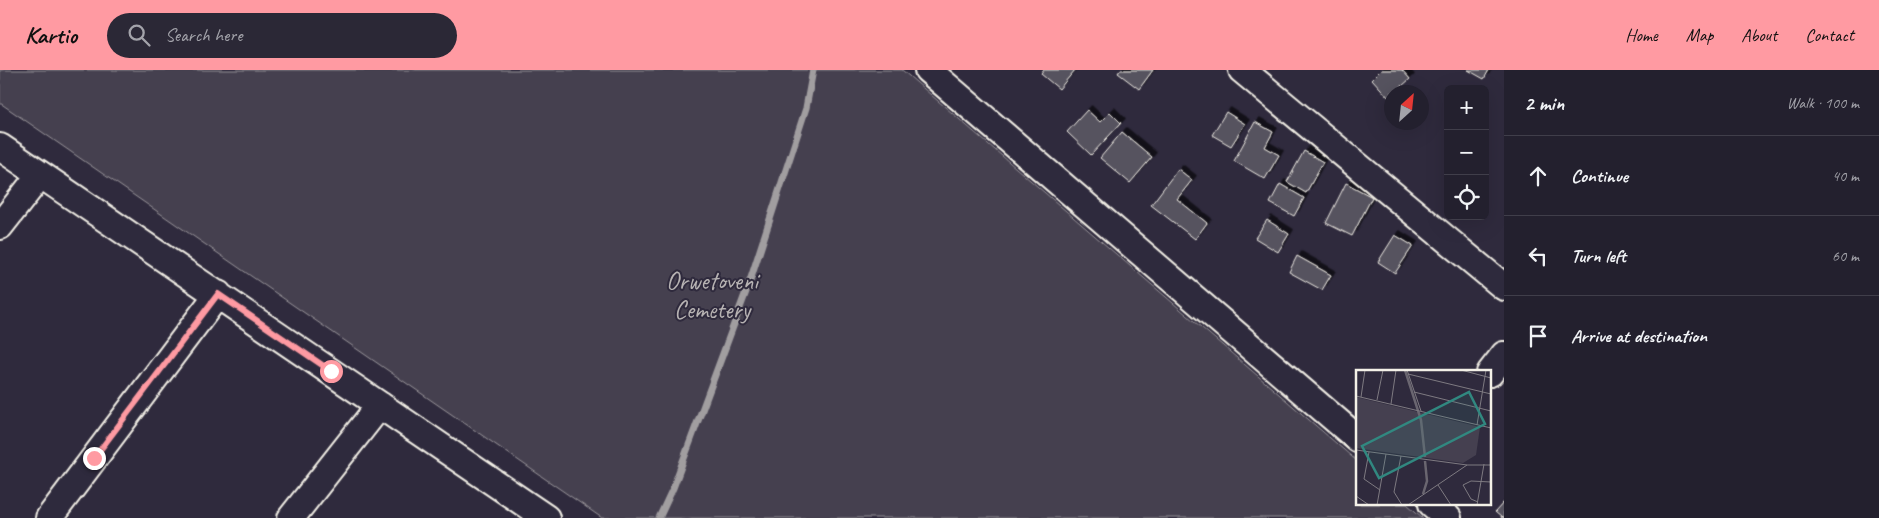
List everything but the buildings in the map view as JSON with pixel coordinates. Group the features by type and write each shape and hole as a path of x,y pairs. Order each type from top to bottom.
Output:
{"street":[{"path":"928,70 1356,437"},
{"path":"1242,70 1504,287"},
{"path":"0,147 546,518"},
{"path":"0,226 40,175"},
{"path":"49,518 218,294"},
{"path":"1492,370 1504,355"},
{"path":"291,518 380,404"},
{"path":"1434,506 1448,518"}],"green space":[{"name":"Orwetoveni Cemetery","path":"0,70 902,70 1356,460 1356,506 1409,506 1423,518 602,518 0,103"}],"waterway":[{"path":"659,518 673,488 750,281 806,108 813,70"}],"route":[{"path":"94,458 218,294 331,371"}]}
